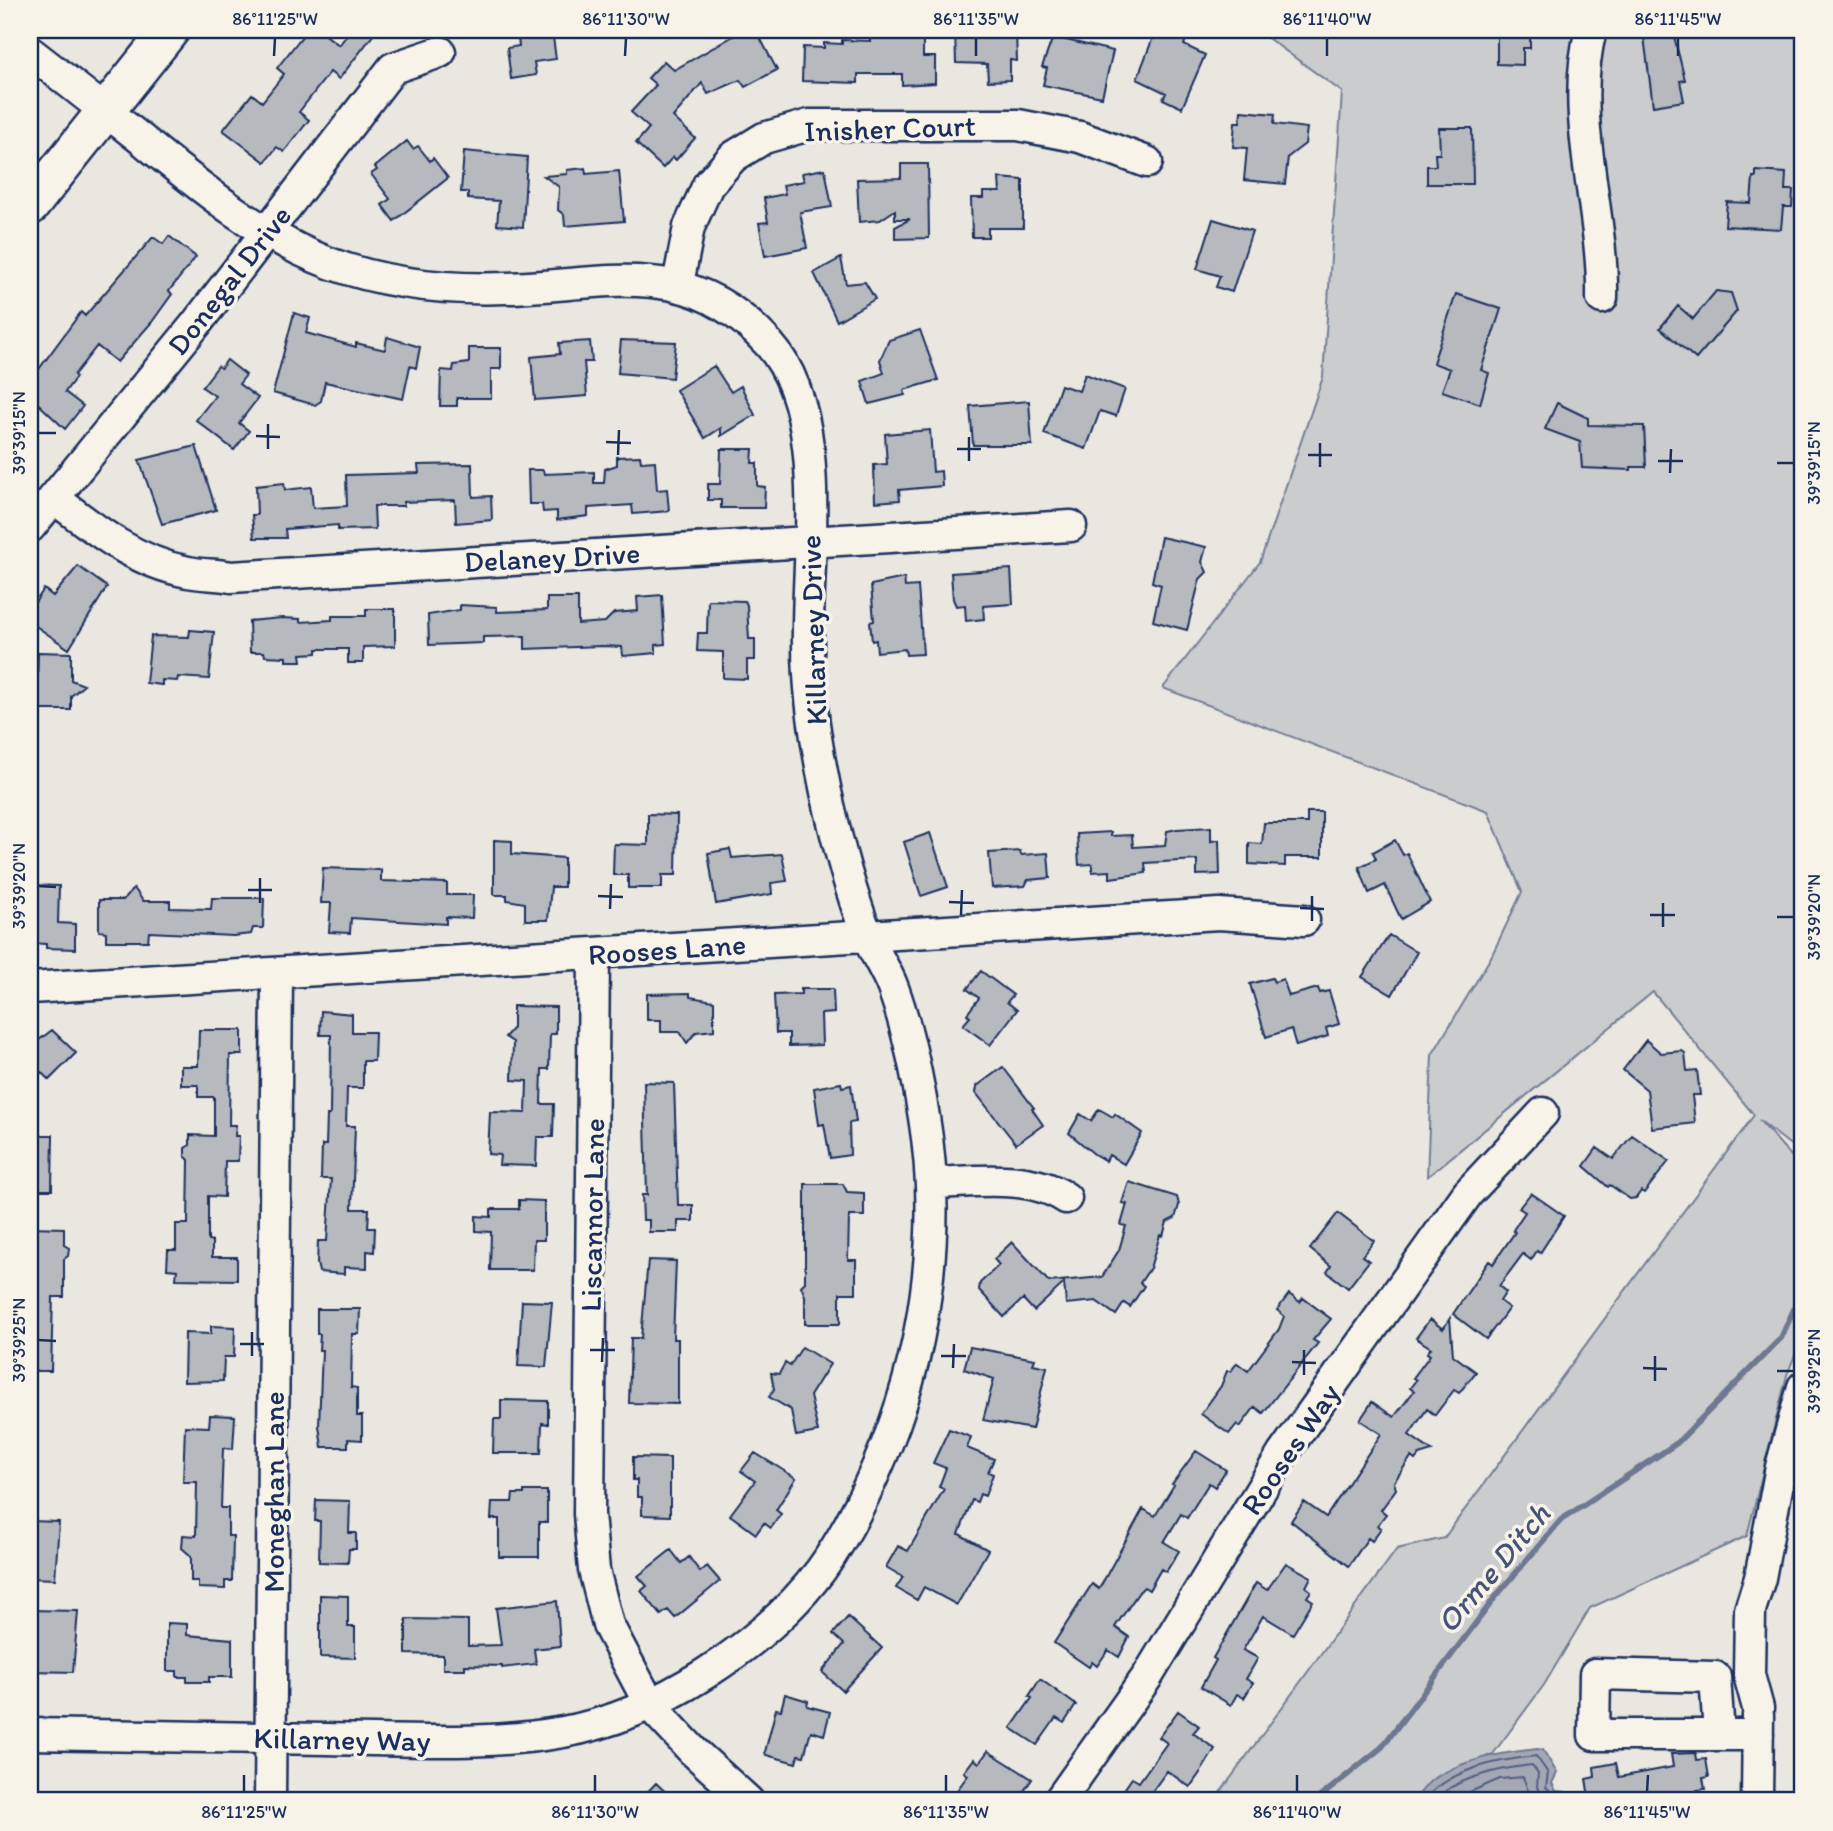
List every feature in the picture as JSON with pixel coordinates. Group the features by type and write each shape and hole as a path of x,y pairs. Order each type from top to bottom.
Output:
{"main road":[{"path":"30,206 170,30"}],"street":[{"path":"1591,30 1584,56 1588,171 1603,274 1602,298"},
{"name":"Killarney Drive","path":"30,52 221,204 268,233 334,264 412,284 503,288 643,279 678,284 734,310 773,348 793,380 810,442 807,651 813,723 828,802 868,936 891,982 908,1035 925,1122 930,1183 928,1270 914,1358 890,1438 855,1516 820,1571 779,1617 731,1654 650,1705"},
{"name":"Donegal Drive","path":"30,527 268,233 393,68 440,52"},
{"name":"Inisher Court","path":"678,284 689,227 708,185 733,157 764,138 809,125 1018,125 1080,137 1147,162"},
{"name":"Delaney Drive","path":"54,498 109,540 140,557 191,573 231,577 1071,526"},
{"name":"Rooses Lane","path":"30,988 1219,914 1304,920"},
{"name":"Liscannor Lane","path":"594,954 589,1514 594,1570 608,1625 650,1705 693,1751 748,1801"},
{"name":"Moneghan Lane","path":"270,1801 277,973"},
{"name":"Rooses Way","path":"1059,1801 1147,1677 1282,1455 1468,1193 1543,1113"},
{"path":"930,1183 1010,1182 1039,1187 1066,1198"},
{"path":"1757,1801 1758,1722 1769,1676 1769,1611 1760,1578 1781,1467 1803,1387"},
{"name":"Killarney Way","path":"30,1734 484,1741 568,1731 650,1705"},
{"path":"1718,1734 1758,1722"}],"shaded area":[{"path":"1257,30 1803,30 1803,1155 1759,1120 1803,1169 1803,1335 1787,1375 1747,1536 1590,1608 1544,1685 1493,1754 1431,1781 1414,1801 1214,1801 1397,1549 1444,1538 1754,1115 1653,992 1427,1177 1432,1055 1491,957 1522,892 1488,811 1163,688 1260,562 1323,377 1342,92"}],"water":[{"path":"1543,1750 1557,1773 1552,1783 1556,1791 1565,1792 1567,1801 1414,1801 1429,1782 1456,1767 1496,1755"}],"building":[{"path":"307,30 319,30 339,45 351,30 377,30 339,79 330,72 299,112 309,120 284,152 277,147 265,162 223,130 252,94 262,102 284,74 277,68"},
{"path":"517,30 552,30 556,59 534,62 536,75 511,79 507,48 519,46"},
{"path":"744,30 756,30 777,70 745,87 740,80 708,94 702,83 673,117 695,138 676,160 673,157 663,168 636,143 649,128 631,112 656,85 648,78 664,61 674,70"},
{"path":"955,30 1016,33 1017,61 1010,60 1010,80 988,81 987,64 956,63"},
{"path":"1156,30 1166,30 1186,39 1184,45 1205,55 1182,108 1163,99 1166,93 1137,79"},
{"path":"1497,30 1530,30 1530,48 1523,48 1523,65 1497,64"},
{"path":"1673,32 1685,80 1680,81 1684,101 1653,106 1644,37"},
{"path":"870,33 923,33 923,57 935,57 935,83 902,85 902,74 858,74 858,83 802,81 803,47 824,48 824,43 842,44 842,40 870,41"},
{"path":"1053,37 1113,51 1102,97 1043,85 1047,68 1042,67"},
{"path":"1241,111 1275,114 1274,124 1307,128 1305,144 1288,157 1285,184 1244,180 1247,148 1233,147 1235,122 1240,122"},
{"path":"1439,128 1472,128 1473,184 1427,184 1427,166 1436,166 1435,154 1440,154"},
{"path":"407,141 413,149 418,146 430,161 433,158 448,178 394,221 382,205 390,199 371,174 377,170 375,167"},
{"path":"464,151 527,157 523,227 497,225 499,201 468,199 468,192 461,192"},
{"path":"901,164 928,164 929,238 895,239 895,227 910,219 895,219 895,210 880,220 859,222 857,179 901,178"},
{"path":"585,168 586,174 619,171 624,221 565,226 564,215 558,210 559,187 544,176 567,174 567,170"},
{"path":"825,169 832,207 800,212 807,248 765,256 759,223 768,222 764,198 785,194 783,185 804,181 802,173"},
{"path":"1756,171 1786,173 1785,190 1793,190 1792,207 1783,207 1781,229 1725,226 1727,202 1751,203"},
{"path":"999,178 1023,180 1023,228 988,228 988,237 972,237 971,198 983,198 983,192 1000,192"},
{"path":"1213,219 1252,231 1232,292 1216,287 1220,276 1197,269"},
{"path":"169,236 196,257 169,291 172,294 152,322 117,362 97,346 74,375 76,377 65,392 83,406 65,429 30,396 30,377 39,369 81,312 85,316 153,237 163,244"},
{"path":"841,258 846,284 865,282 875,299 837,321 814,273"},
{"path":"1716,291 1731,293 1737,311 1696,359 1660,328 1678,306 1693,319"},
{"path":"1456,294 1501,309 1481,370 1489,373 1480,404 1442,391 1450,369 1433,363"},
{"path":"294,313 310,318 306,333 356,347 356,343 385,350 387,337 420,347 416,368 410,366 403,399 325,382 321,401 315,405 273,393"},
{"path":"920,330 938,380 904,390 905,395 869,404 862,381 884,373 880,360 889,340"},
{"path":"621,340 676,342 672,378 618,373"},
{"path":"590,341 592,362 584,362 587,396 535,400 531,357 560,354 559,343"},
{"path":"469,348 501,348 501,369 491,369 491,398 457,398 457,406 440,406 441,370 453,371 454,365 469,363"},
{"path":"227,360 246,375 239,384 258,398 239,423 249,431 234,450 196,420 215,396 202,387 218,366 221,368"},
{"path":"714,366 731,392 741,386 755,415 721,436 721,428 705,438 676,390"},
{"path":"1085,374 1125,389 1116,416 1100,411 1086,449 1044,434 1061,385 1079,391"},
{"path":"1029,401 1032,445 973,445 970,406"},
{"path":"1557,403 1588,418 1588,425 1644,426 1646,467 1631,467 1631,470 1582,468 1580,442 1545,429"},
{"path":"930,430 933,472 941,471 942,486 899,490 900,500 875,502 874,465 887,464 885,434"},
{"path":"196,446 216,510 162,524 139,460"},
{"path":"721,449 753,449 752,463 757,463 757,486 765,487 764,508 721,508 721,500 708,500 708,484 720,484"},
{"path":"640,456 641,462 655,461 657,490 667,489 669,511 633,514 632,505 588,508 588,516 557,520 557,511 543,512 542,504 529,504 528,470 543,470 544,474 594,472 594,483 604,483 605,469 617,465 617,457"},
{"path":"472,464 473,497 491,496 492,520 456,523 455,500 403,502 404,506 374,506 375,529 338,530 338,525 285,529 286,538 254,538 252,515 257,515 256,486 284,483 285,490 311,487 313,508 347,506 346,475 419,473 418,465"},
{"path":"1161,537 1206,547 1202,562 1207,572 1200,579 1187,630 1153,621 1161,585 1152,582"},
{"path":"78,566 107,587 69,649 30,622 30,610 44,589 53,596"},
{"path":"1011,569 1013,604 983,606 984,619 966,621 965,605 956,606 953,599 951,573"},
{"path":"904,578 905,587 918,586 923,654 906,655 905,649 877,652 876,640 872,641 870,622 874,621 871,585"},
{"path":"662,595 665,644 656,645 656,653 623,656 622,647 601,646 525,649 525,636 483,637 483,643 429,645 428,615 460,610 460,605 497,607 497,612 547,610 547,598 578,598 578,624 605,622 614,613 638,611 637,597"},
{"path":"708,600 745,601 747,605 749,639 755,639 755,660 747,660 747,679 723,678 723,652 697,651 698,633 707,633"},
{"path":"366,609 395,609 395,646 363,647 363,663 348,663 348,649 317,649 317,653 301,654 302,661 286,661 286,657 250,652 249,621 282,618 300,619 300,622 332,620 332,616 366,616"},
{"path":"190,630 214,632 209,679 178,677 177,681 162,680 162,685 146,683 151,636 189,637"},
{"path":"38,652 71,653 71,680 84,685 71,696 71,710 30,710 30,682 37,683"},
{"path":"1307,812 1322,812 1322,857 1285,857 1285,866 1249,864 1249,843 1262,844 1264,823 1307,823"},
{"path":"648,814 677,815 676,875 662,875 662,888 628,888 628,875 613,875 614,844 648,845"},
{"path":"1211,827 1211,841 1219,840 1220,874 1197,875 1197,860 1145,863 1146,873 1110,878 1110,871 1092,872 1092,864 1079,865 1077,834 1111,832 1111,836 1132,835 1133,847 1165,845 1167,831"},
{"path":"930,833 948,887 921,896 904,842"},
{"path":"494,840 512,841 512,854 564,858 564,887 551,887 548,920 525,920 525,903 507,900 507,895 494,895"},
{"path":"1395,840 1403,855 1407,853 1430,902 1401,919 1385,885 1369,893 1359,867 1376,859 1373,852"},
{"path":"730,849 732,858 782,854 787,881 771,883 772,894 716,904 708,853"},
{"path":"1020,851 1021,855 1048,853 1050,878 1028,880 1025,886 992,888 989,853"},
{"path":"323,868 381,870 381,881 447,883 447,895 473,895 472,918 446,917 446,924 351,918 350,933 329,932 331,903 321,903"},
{"path":"30,885 59,886 58,923 75,924 75,949 46,948 46,944 30,943"},
{"path":"134,888 143,901 170,901 170,908 211,909 212,898 264,898 263,928 253,928 251,934 233,936 149,932 148,941 106,941 106,932 99,931 99,900 123,900"},
{"path":"1389,935 1417,952 1392,995 1362,977"},
{"path":"981,971 1013,995 1007,1002 1017,1010 990,1045 963,1025 970,1017 967,1014 979,998 967,989"},
{"path":"1272,978 1274,982 1283,979 1289,996 1318,988 1320,993 1329,991 1339,1024 1326,1028 1328,1036 1296,1046 1291,1029 1266,1037 1250,984"},
{"path":"801,989 833,989 834,1013 821,1014 822,1045 789,1046 789,1033 776,1033 774,995 801,994"},
{"path":"690,993 690,997 714,1001 714,1030 696,1032 687,1043 680,1032 661,1032 661,1020 647,1020 647,994"},
{"path":"513,1006 556,1007 556,1034 550,1034 549,1069 542,1069 541,1104 554,1104 553,1137 537,1137 536,1166 499,1165 500,1155 488,1154 490,1112 526,1113 527,1081 512,1080 513,1042 505,1037 513,1028"},
{"path":"321,1011 352,1014 352,1032 375,1032 374,1061 363,1061 363,1088 347,1088 346,1126 355,1126 352,1209 369,1209 368,1228 375,1228 374,1252 367,1251 367,1268 344,1267 344,1274 319,1272 317,1263 318,1241 327,1241 331,1179 321,1179 322,1145 326,1145 327,1115 330,1115 331,1035 320,1035"},
{"path":"52,1030 76,1053 49,1080 41,1072 30,1083 30,1047"},
{"path":"199,1030 242,1030 242,1055 230,1055 229,1125 236,1125 235,1136 239,1136 238,1161 225,1161 224,1197 208,1196 208,1241 212,1241 212,1257 237,1257 237,1280 176,1279 177,1270 167,1269 168,1250 176,1250 176,1224 188,1224 189,1160 185,1156 185,1148 190,1145 190,1135 214,1136 214,1097 198,1097 198,1085 181,1085 181,1066 198,1066"},
{"path":"1646,1040 1661,1053 1682,1051 1685,1053 1687,1071 1697,1070 1700,1095 1692,1095 1695,1123 1652,1128 1647,1090 1623,1070"},
{"path":"1003,1067 1034,1108 1032,1109 1043,1125 1016,1144 976,1093 977,1086"},
{"path":"644,1082 674,1083 678,1205 693,1205 693,1221 678,1221 678,1232 649,1232 649,1220 643,1220 642,1195 647,1195"},
{"path":"841,1083 842,1087 851,1085 856,1122 849,1123 850,1155 830,1158 824,1124 819,1125 814,1088"},
{"path":"1099,1109 1113,1117 1115,1114 1142,1133 1124,1164 1109,1155 1106,1161 1069,1133 1080,1114 1091,1121"},
{"path":"30,1135 53,1135 52,1190 30,1190"},
{"path":"1632,1135 1669,1161 1644,1193 1641,1191 1636,1198 1630,1199 1610,1185 1608,1187 1584,1166 1597,1148 1613,1159"},
{"path":"1129,1182 1177,1197 1179,1205 1175,1218 1167,1222 1163,1236 1160,1235 1150,1268 1140,1283 1144,1286 1130,1307 1124,1303 1116,1315 1096,1301 1066,1304 1064,1283 1034,1311 1023,1299 1004,1317 979,1290 980,1283 999,1265 994,1259 1012,1242 1049,1282 1102,1277 1119,1250 1126,1226 1121,1225 1127,1204 1122,1203"},
{"path":"805,1184 843,1184 847,1192 864,1193 864,1216 849,1216 848,1260 856,1260 856,1293 840,1293 840,1324 805,1324 805,1296 801,1286 805,1282"},
{"path":"1531,1193 1564,1216 1540,1253 1537,1251 1531,1260 1523,1254 1499,1286 1506,1292 1500,1301 1509,1308 1486,1339 1453,1314 1489,1261 1493,1264 1515,1232 1513,1230 1525,1212 1519,1208"},
{"path":"519,1200 544,1201 544,1240 534,1240 533,1270 490,1270 491,1232 476,1231 476,1216 491,1217 491,1209 519,1209"},
{"path":"1338,1213 1374,1241 1362,1256 1369,1261 1348,1288 1327,1272 1331,1266 1310,1249"},
{"path":"30,1227 64,1228 64,1245 69,1248 68,1256 64,1259 64,1297 53,1297 51,1371 30,1371"},
{"path":"648,1260 676,1261 673,1339 678,1339 678,1404 629,1403 631,1338 641,1338"},
{"path":"1289,1294 1300,1302 1303,1298 1331,1319 1313,1340 1318,1343 1263,1413 1255,1407 1240,1427 1237,1424 1229,1434 1201,1414 1221,1386 1227,1371 1231,1371 1237,1363 1248,1371 1279,1329 1284,1316 1277,1310"},
{"path":"522,1301 552,1302 546,1367 518,1366"},
{"path":"317,1309 360,1309 359,1334 352,1334 351,1387 357,1388 357,1416 362,1416 362,1440 348,1439 348,1447 322,1447 319,1426 322,1350 319,1350 320,1334 317,1334"},
{"path":"1450,1318 1453,1355 1476,1372 1459,1393 1454,1390 1435,1415 1427,1409 1409,1435 1432,1451 1419,1455 1415,1460 1411,1457 1394,1482 1396,1489 1381,1510 1386,1514 1377,1526 1381,1528 1372,1541 1368,1538 1349,1566 1291,1521 1304,1502 1326,1517 1381,1434 1360,1420 1372,1402 1394,1417 1414,1391 1410,1388 1416,1380 1413,1378 1430,1355 1427,1353 1431,1348 1416,1338 1430,1319 1443,1329"},
{"path":"211,1326 235,1327 234,1357 224,1357 223,1381 184,1382 185,1333 211,1334"},
{"path":"802,1347 830,1364 810,1396 818,1432 796,1436 791,1410 769,1397 774,1389 771,1373 779,1374 785,1363 790,1366"},
{"path":"970,1347 1035,1359 1033,1364 1047,1367 1032,1429 983,1420 994,1379 964,1369"},
{"path":"501,1400 548,1401 548,1424 542,1423 541,1453 493,1453 494,1419 501,1419"},
{"path":"210,1415 235,1416 233,1449 223,1448 221,1508 228,1508 228,1536 233,1536 232,1581 225,1581 225,1589 198,1588 198,1581 191,1581 191,1556 182,1548 183,1535 196,1536 197,1482 183,1482 185,1426 209,1427"},
{"path":"949,1429 971,1437 967,1448 994,1459 988,1472 993,1474 985,1496 980,1494 977,1502 972,1500 959,1534 988,1550 957,1605 924,1587 917,1600 896,1588 903,1577 886,1567 898,1546 908,1551 944,1489 939,1487 946,1468 933,1463"},
{"path":"1196,1451 1226,1470 1215,1487 1209,1483 1187,1518 1181,1514 1164,1542 1179,1551 1166,1572 1161,1569 1149,1590 1144,1587 1139,1592 1115,1627 1129,1637 1119,1657 1108,1650 1097,1666 1092,1662 1089,1667 1054,1643 1092,1584 1099,1589 1143,1509 1155,1516 1174,1485 1172,1484"},
{"path":"755,1453 796,1478 776,1510 781,1514 771,1528 764,1523 756,1534 730,1515 755,1481 741,1471"},
{"path":"633,1457 670,1458 670,1516 642,1515 642,1497 637,1497 637,1480 633,1480"},
{"path":"524,1491 547,1491 547,1522 539,1522 539,1557 499,1557 499,1519 491,1519 492,1502 512,1502 513,1494 524,1494"},
{"path":"316,1500 350,1501 349,1533 356,1533 356,1549 349,1549 348,1563 319,1562 320,1521 315,1521"},
{"path":"30,1521 59,1522 55,1579 30,1578"},
{"path":"671,1550 681,1563 689,1557 700,1572 707,1566 720,1581 675,1618 668,1610 661,1615 641,1591 647,1586 638,1576"},
{"path":"1286,1563 1311,1577 1306,1587 1311,1591 1307,1597 1313,1601 1293,1634 1263,1616 1243,1650 1258,1658 1246,1679 1253,1683 1244,1698 1237,1694 1231,1705 1201,1687 1216,1660 1213,1658 1256,1583 1267,1590"},
{"path":"320,1595 348,1596 348,1627 355,1627 355,1658 320,1657"},
{"path":"557,1601 560,1646 534,1649 536,1664 502,1668 465,1665 465,1669 443,1669 443,1655 406,1654 406,1619 468,1620 468,1646 501,1645 496,1608"},
{"path":"30,1610 78,1611 73,1672 30,1671"},
{"path":"848,1617 882,1648 843,1691 822,1672 844,1644 833,1634"},
{"path":"167,1623 187,1624 187,1635 232,1639 232,1677 209,1677 209,1682 187,1682 187,1677 177,1677 177,1671 167,1671"},
{"path":"1040,1679 1076,1705 1064,1723 1056,1718 1037,1745 1011,1728 1032,1698 1029,1696"},
{"path":"785,1694 808,1701 807,1706 830,1712 824,1735 811,1731 804,1756 798,1755 796,1763 766,1755 765,1752 776,1709 781,1710"},
{"path":"1178,1711 1199,1726 1193,1733 1215,1749 1202,1770 1190,1787 1167,1771 1145,1801 1116,1801 1132,1778 1139,1782 1167,1743 1159,1737"},
{"path":"988,1751 1032,1779 1017,1801 975,1801 958,1789 968,1775 964,1772 974,1759 979,1763"},
{"path":"1696,1753 1697,1760 1706,1759 1709,1777 1703,1778 1705,1789 1697,1790 1699,1801 1597,1801 1596,1795 1589,1797 1586,1779 1595,1777 1594,1767 1616,1763 1619,1777 1673,1767 1671,1754"},
{"path":"656,1783 675,1801 639,1801"}],"waterway":[{"name":"Orme Ditch","path":"1315,1801 1382,1747 1497,1595 1561,1520 1677,1443 1781,1338 1803,1289"}]}
